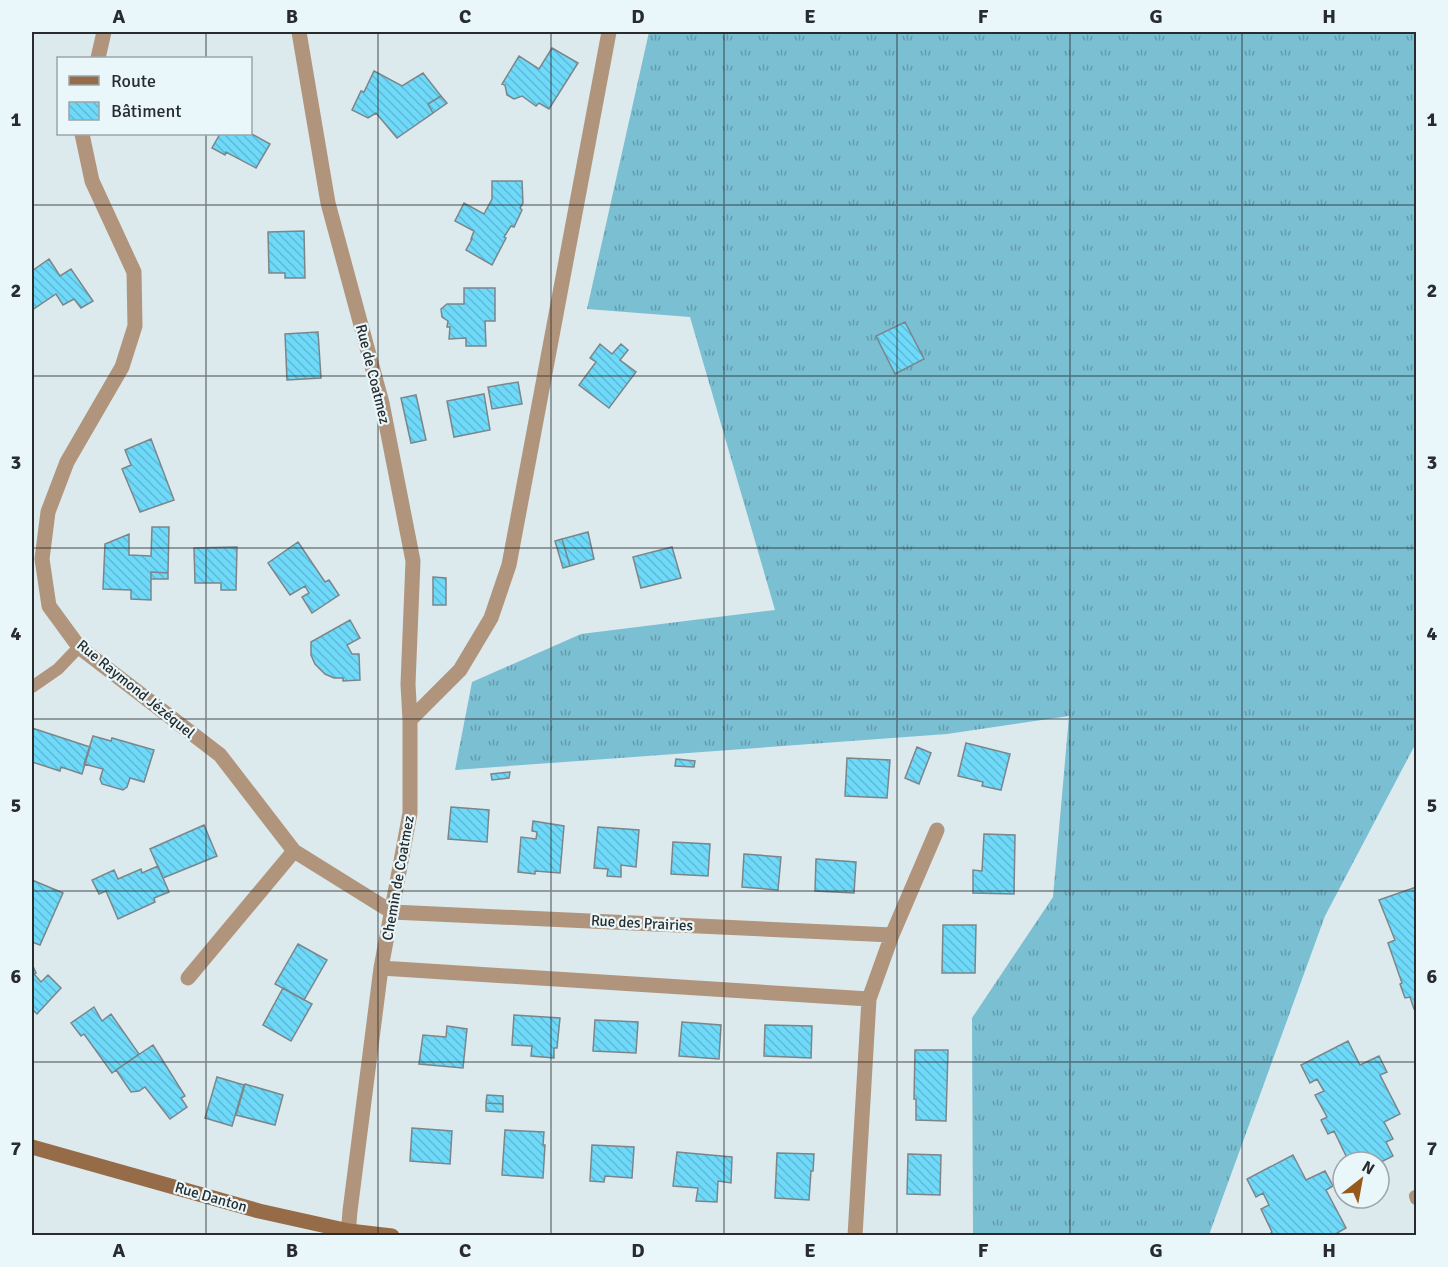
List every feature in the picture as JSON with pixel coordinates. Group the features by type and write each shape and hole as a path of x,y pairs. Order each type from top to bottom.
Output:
{"main road":[{"name":"Rue Danton","path":"32,1147 259,1211 349,1233 392,1236"}],"street":[{"name":"Rue de Coatmez","path":"299,32 328,203 382,403 413,561 408,684 410,720"},
{"path":"410,720 460,670 490,618 509,565 609,32"},
{"path":"98,57 104,35"},
{"name":"Rue Raymond Jézéquel","path":"82,135 92,181 134,272 135,326 122,368 67,462 48,512 42,559 49,606 79,647 220,755 294,851 392,912"},
{"name":"Chemin de Coatmez","path":"349,1233 381,968 410,813 410,720"},
{"path":"855,1236 869,999 892,935 938,830"},
{"path":"188,978 294,851"},
{"name":"Rue des Prairies","path":"392,912 892,935"},
{"path":"381,968 869,999"}],"lane":[{"path":"32,687 58,669 79,647"}],"green space":[{"path":"649,32 1416,32 1416,743 1325,916 1209,1235 973,1235 972,1018 1053,897 1069,716 947,734 455,770 472,682 581,634 775,610 690,317 587,309"}],"building":[{"path":"552,48 578,63 549,109 539,103 536,106 522,96 514,99 507,95 505,85 502,84 519,56 539,69"},
{"path":"374,71 402,86 423,73 441,96 428,104 433,113 397,138 376,113 368,118 352,110"},
{"path":"441,96 447,103 433,113 428,104"},
{"path":"252,134 270,144 256,168 226,152 225,155 212,148 219,135"},
{"path":"492,181 522,181 523,203 514,227 511,226 504,237 506,238 492,265 466,250 474,231 455,221 464,203 484,214 492,199"},
{"path":"304,231 305,278 285,278 285,273 269,273 268,232"},
{"path":"49,259 60,276 71,269 93,301 81,308 74,299 63,305 56,294 32,310 32,271"},
{"path":"464,288 495,288 495,321 485,321 486,346 466,346 466,338 449,339 450,327 447,327 448,321 442,317 441,309 447,304 464,304"},
{"path":"905,322 924,359 895,374 876,336"},
{"path":"318,332 321,378 287,380 285,334"},
{"path":"600,344 612,354 621,344 628,350 620,360 636,372 609,408 579,385 596,362 590,358"},
{"path":"518,382 522,404 492,409 488,387"},
{"path":"484,394 490,430 454,437 447,401"},
{"path":"416,395 426,440 411,443 401,398"},
{"path":"151,439 174,500 140,512 122,469 131,465 125,450"},
{"path":"152,527 169,527 168,573 151,572 151,600 131,599 131,590 103,589 105,544 129,534 129,555 151,556"},
{"path":"588,532 594,559 570,566 562,539"},
{"path":"562,539 570,566 563,568 555,541"},
{"path":"298,542 325,582 329,580 339,595 312,613 302,597 309,593 305,586 290,595 268,563"},
{"path":"237,547 236,590 221,590 221,583 195,583 194,548"},
{"path":"672,547 681,578 641,588 633,557"},
{"path":"151,572 168,573 168,579 151,579"},
{"path":"433,577 446,578 446,605 433,605"},
{"path":"350,620 360,638 347,645 352,654 359,654 360,680 343,681 343,678 334,678 325,674 315,664 311,655 311,642"},
{"path":"32,728 90,747 82,774 61,767 60,771 32,762"},
{"path":"93,736 111,741 112,738 154,750 144,782 130,778 127,787 123,790 102,784 100,779 103,769 84,764"},
{"path":"966,743 1010,754 1001,790 982,786 983,782 958,776"},
{"path":"917,747 931,753 919,784 905,778"},
{"path":"847,758 890,760 887,798 845,796"},
{"path":"676,759 695,761 694,767 675,766"},
{"path":"510,772 509,778 492,780 491,774"},
{"path":"451,807 489,810 487,842 448,839"},
{"path":"533,821 564,826 560,873 518,872 521,837 536,839 537,832 532,831"},
{"path":"204,825 217,856 163,878 150,849"},
{"path":"598,827 639,830 636,867 621,865 621,877 607,876 608,869 594,868"},
{"path":"984,834 1015,835 1014,894 973,893 973,870 982,871"},
{"path":"673,842 710,844 708,876 671,874"},
{"path":"744,854 781,857 778,890 742,887"},
{"path":"816,859 856,862 854,893 815,891"},
{"path":"158,866 169,892 154,898 155,902 118,919 106,891 99,894 92,880 114,870 118,879 141,869 142,873"},
{"path":"32,880 63,893 40,945 32,942"},
{"path":"1416,887 1416,1008 1414,1009 1410,997 1405,998 1400,984 1402,983 1388,943 1395,940 1379,900"},
{"path":"943,925 976,925 975,973 942,973"},
{"path":"298,944 327,960 304,1000 275,984"},
{"path":"32,964 36,973 34,974 41,982 48,975 61,988 37,1014 32,1009"},
{"path":"283,988 312,1004 291,1041 263,1025"},
{"path":"94,1007 102,1021 111,1014 139,1054 112,1073 84,1034 81,1036 71,1023"},
{"path":"514,1015 560,1018 554,1058 531,1056 532,1046 512,1045"},
{"path":"595,1020 638,1022 636,1053 593,1051"},
{"path":"682,1022 721,1025 719,1059 679,1056"},
{"path":"765,1025 812,1026 811,1058 764,1056"},
{"path":"447,1026 467,1029 463,1068 419,1064 423,1035 446,1037"},
{"path":"1348,1041 1360,1065 1379,1056 1387,1072 1380,1075 1400,1114 1384,1122 1393,1139 1386,1142 1390,1150 1343,1150 1334,1131 1328,1134 1321,1120 1327,1117 1315,1095 1324,1091 1317,1079 1310,1083 1301,1065"},
{"path":"153,1045 185,1096 181,1098 187,1107 170,1119 145,1087 131,1092 116,1070"},
{"path":"915,1050 948,1050 946,1121 916,1120"},
{"path":"217,1077 244,1085 232,1126 205,1118"},
{"path":"245,1084 283,1095 275,1125 236,1115"},
{"path":"487,1095 503,1096 503,1104 486,1103"},
{"path":"486,1103 503,1104 503,1112 486,1111"},
{"path":"412,1128 452,1131 450,1164 410,1161"},
{"path":"505,1130 544,1132 543,1178 502,1175"},
{"path":"592,1145 634,1147 632,1178 605,1176 604,1182 590,1181"},
{"path":"677,1152 732,1157 731,1183 718,1181 717,1202 696,1201 698,1188 673,1186"},
{"path":"777,1153 814,1154 809,1200 775,1198"},
{"path":"908,1154 941,1155 940,1195 907,1194"},
{"path":"1293,1155 1306,1180 1325,1171 1331,1182 1331,1187 1326,1190 1331,1200 1331,1210 1337,1210 1346,1228 1332,1236 1268,1236 1272,1232 1261,1209 1269,1205 1263,1193 1256,1197 1247,1179"}]}
